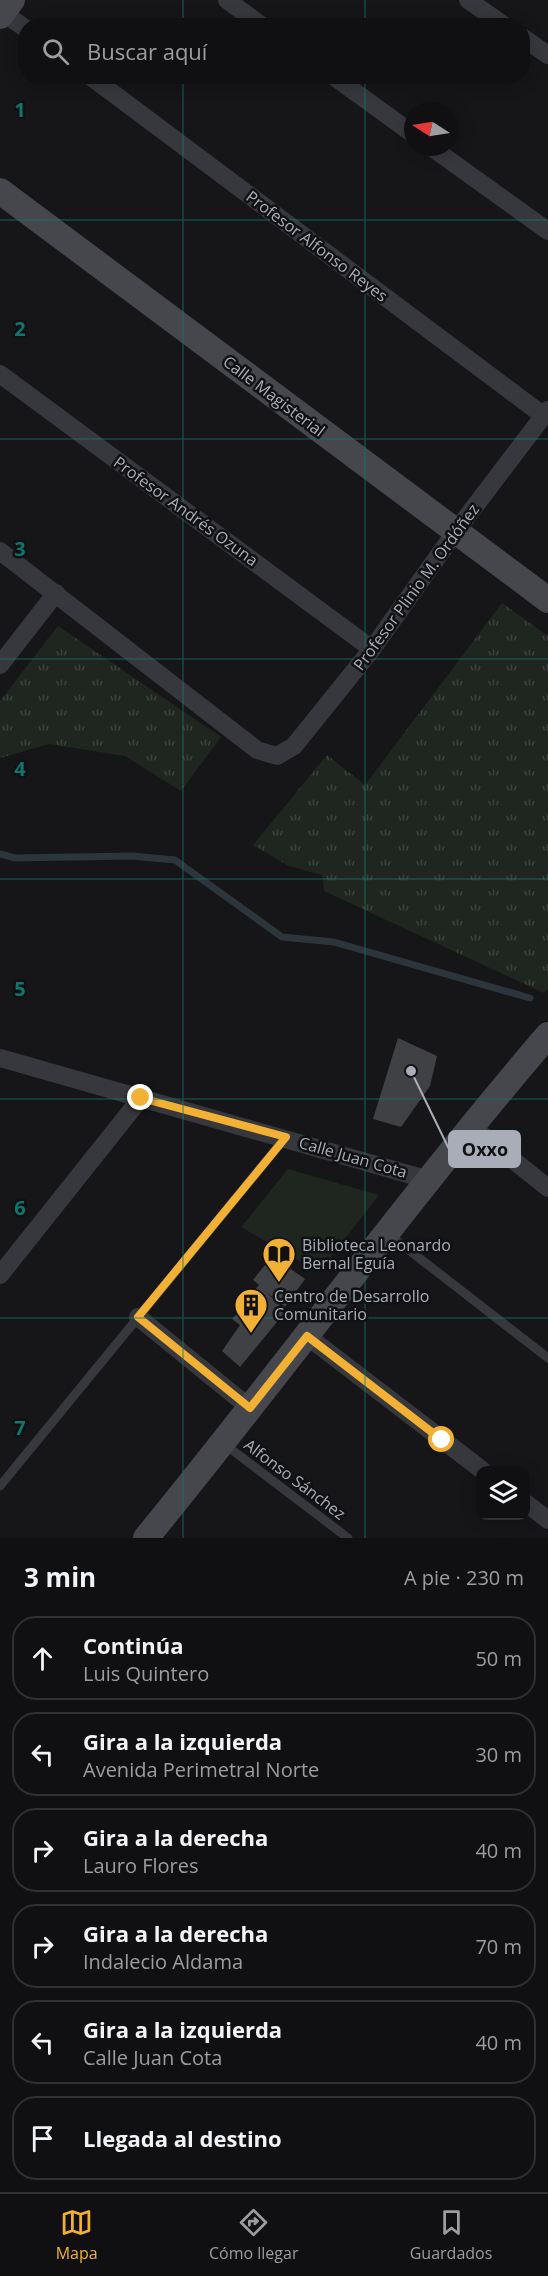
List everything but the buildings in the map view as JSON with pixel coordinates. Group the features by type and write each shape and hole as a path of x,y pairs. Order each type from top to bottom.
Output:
{"street":[{"path":"227,0 251,18"},
{"path":"468,0 494,18"},
{"path":"4,9 18,21"},
{"path":"530,43 548,55"},
{"name":"Profesor Alfonso Reyes","path":"101,84 546,413"},
{"path":"344,84 404,127"},
{"path":"444,156 548,231"},
{"name":"Calle Magisterial","path":"0,191 548,600"},
{"name":"Profesor Andrés Ozuna","path":"0,374 372,649"},
{"name":"Profesor Plinio M. Ordóñez","path":"56,593 257,750 277,756 294,746 372,649 456,531 546,413"},
{"path":"0,551 56,593 0,665"},
{"path":"146,1538 429,1180 548,1035"},
{"name":"Calle Juan Cota","path":"2,1061 286,1137 429,1180"},
{"path":"0,1275 141,1098"},
{"path":"472,1127 548,1188"},
{"path":"138,1317 250,1408"},
{"path":"307,1336 477,1466"},
{"path":"530,1507 548,1520"}],"lane":[{"path":"0,1486 286,1137"},
{"path":"387,1233 548,1358"},
{"name":"Alfonso Sánchez","path":"223,1443 348,1538"}],"green space":[{"path":"502,603 548,636 548,989 544,993 324,891 322,875 289,866 253,845 327,755 365,785"},
{"path":"58,626 221,737 181,791 125,756 49,744 0,758 0,701"},
{"path":"288,1169 379,1195 319,1272 241,1227"}],"waterway":[{"path":"0,854 15,858 132,856 175,860 282,937 334,942 530,998"}],"place":[{"name":"Oxxo","path":"411,1071"},
{"name":"Biblioteca Leonardo Bernal Eguía","path":"279,1283"},
{"name":"Centro de Desarrollo Comunitario","path":"251,1334"}],"route":[{"path":"141,1098 286,1137 138,1317 250,1408 307,1336 442,1440"}]}
